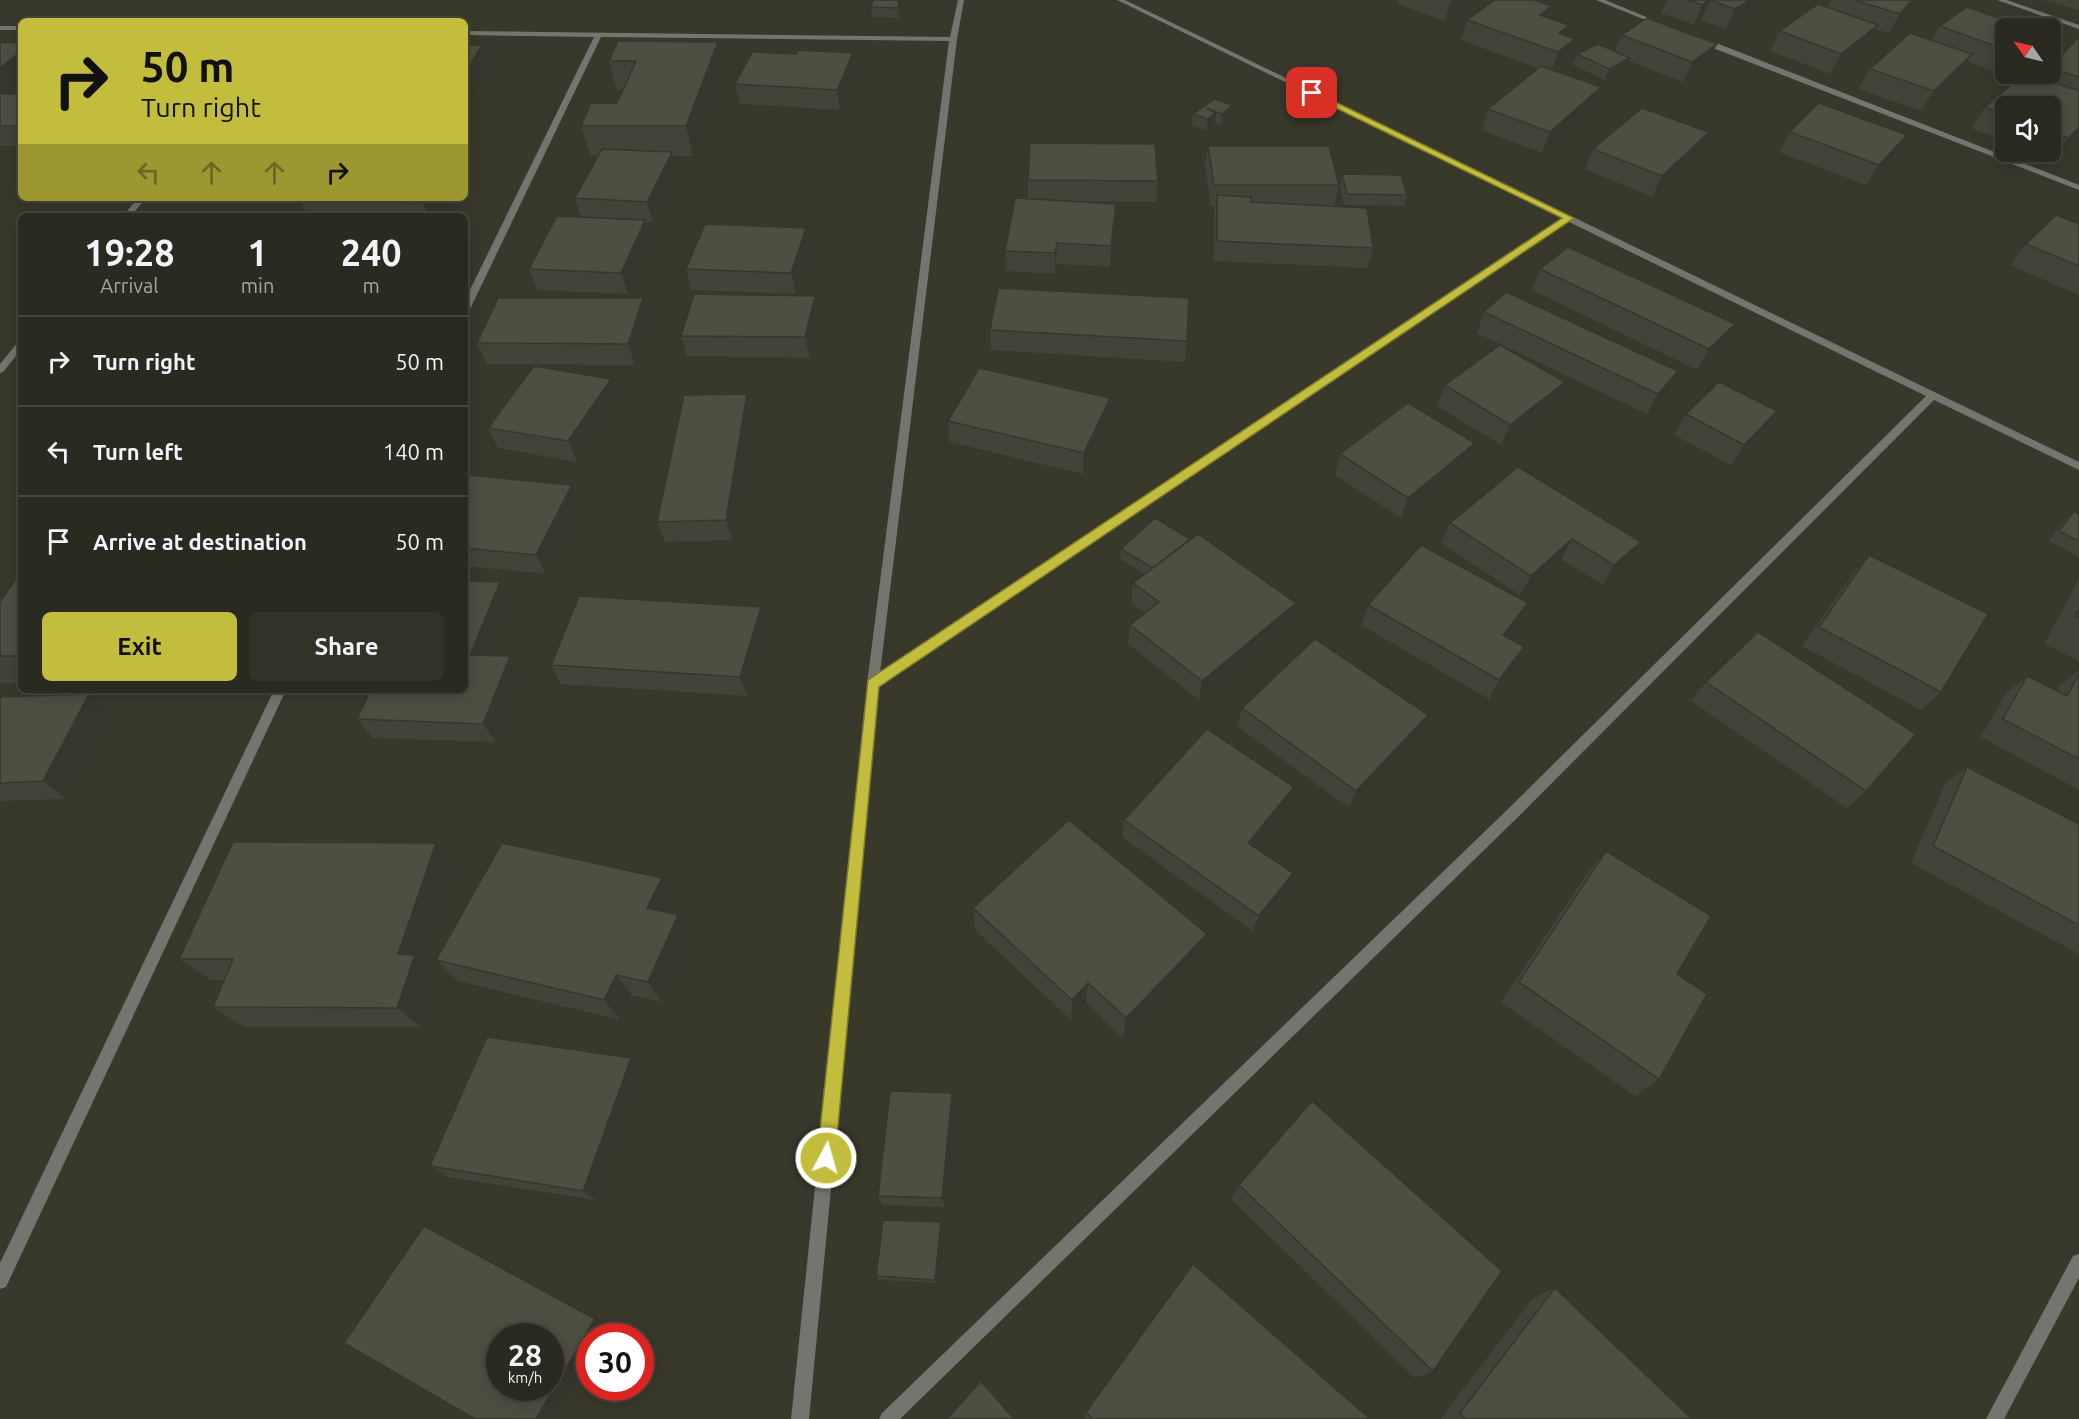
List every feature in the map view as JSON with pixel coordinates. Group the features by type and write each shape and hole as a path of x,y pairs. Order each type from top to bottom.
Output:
{"street":[{"path":"800,1419 873,684 953,39 961,0"},
{"path":"1120,0 2079,466"},
{"path":"1599,0 1666,26"},
{"path":"2000,0 2079,27"},
{"path":"0,28 18,28"},
{"path":"468,33 953,39"},
{"path":"468,303 599,34"},
{"path":"1699,39 2079,188"},
{"path":"130,213 140,201"},
{"path":"873,684 1569,218"},
{"path":"0,370 18,348"},
{"path":"888,1419 1512,814 1934,394"},
{"path":"0,1281 279,693"},
{"path":"1995,1419 2079,1262"}],"building":[{"path":"873,0 899,0 898,8 871,7"},
{"path":"1495,0 1534,0 1552,6 1540,15 1569,25 1559,33 1575,39 1558,52 1467,20"},
{"path":"1688,0 1710,0 1702,5"},
{"path":"1710,0 1750,0 1735,9"},
{"path":"1854,0 1912,0 1900,14"},
{"path":"1818,4 1878,25 1841,54 1780,31"},
{"path":"1967,7 1998,18 1995,18 1995,46 1940,26"},
{"path":"1647,18 1717,44 1692,62 1622,35"},
{"path":"1910,33 1972,54 1934,91 1870,69"},
{"path":"2079,36 2079,77 2061,71 2061,57"},
{"path":"618,41 718,42 686,126 581,126 591,103 617,103 636,61 609,61"},
{"path":"0,42 18,43 18,53 0,68"},
{"path":"1598,44 1630,58 1609,69 1577,54"},
{"path":"468,45 482,45 468,68"},
{"path":"799,50 853,53 837,90 735,84 752,52 797,54"},
{"path":"1541,66 1601,87 1550,132 1488,109"},
{"path":"2012,84 2059,84 2079,91 2079,128 2068,138 2061,136 2061,96 1998,96"},
{"path":"0,94 18,94 18,126 0,126"},
{"path":"1215,99 1232,105 1222,114 1206,108 1216,113 1208,119 1193,114"},
{"path":"1995,99 1995,111 1985,107"},
{"path":"1819,103 1907,135 1879,165 1790,132"},
{"path":"1642,108 1709,132 1662,176 1593,149"},
{"path":"1030,143 1155,144 1158,181 1028,180"},
{"path":"1208,146 1329,146 1339,185 1214,185"},
{"path":"602,149 672,152 647,202 575,198"},
{"path":"1342,174 1401,175 1407,195 1347,194"},
{"path":"1217,195 1251,197 1251,202 1367,208 1373,248 1217,241"},
{"path":"1015,198 1116,204 1111,246 1057,243 1055,253 1005,251"},
{"path":"361,201 424,201 423,203"},
{"path":"2056,215 2079,224 2079,266 2026,244"},
{"path":"557,216 645,220 621,273 529,269"},
{"path":"705,224 806,228 791,273 686,269"},
{"path":"1568,247 1735,324 1709,349 1540,269"},
{"path":"998,288 1189,298 1187,341 990,330"},
{"path":"1506,292 1678,371 1658,394 1484,312"},
{"path":"694,294 815,296 805,337 681,336"},
{"path":"498,298 643,298 628,344 477,343"},
{"path":"1500,345 1565,382 1510,425 1445,385"},
{"path":"534,366 611,379 568,441 488,428"},
{"path":"979,368 1110,398 1084,453 948,421"},
{"path":"1719,382 1777,411 1744,445 1686,414"},
{"path":"747,394 726,520 657,522 684,395"},
{"path":"1408,403 1475,443 1408,498 1340,454"},
{"path":"1518,467 1641,542 1614,565 1572,539 1531,576 1450,523"},
{"path":"468,475 572,485 536,555 468,548"},
{"path":"2074,511 2079,514 2079,541 2059,531"},
{"path":"1155,518 1190,539 1153,568 1121,549"},
{"path":"1198,534 1296,603 1202,681 1130,625 1159,602 1133,583"},
{"path":"1421,545 1528,603 1503,635 1524,647 1499,680 1368,605"},
{"path":"1869,555 1988,614 1941,692 1819,627"},
{"path":"18,575 18,656 0,656 0,602"},
{"path":"468,581 500,582 470,655 510,656 483,724 357,719 370,693 468,693"},
{"path":"579,596 761,607 740,677 551,665"},
{"path":"1758,632 1916,734 1866,791 1706,682"},
{"path":"1315,639 1428,715 1356,791 1242,708"},
{"path":"2079,674 2079,759 2003,719 2027,676 2067,696"},
{"path":"89,694 43,781 0,783 0,697"},
{"path":"1207,729 1294,787 1248,843 1293,873 1259,916 1124,820"},
{"path":"1967,767 2079,824 2079,925 1933,846"},
{"path":"1069,820 1207,934 1126,1018 1088,983 1072,1000 973,908"},
{"path":"233,842 436,843 398,954 415,955 397,1008 213,1007 233,959 179,959"},
{"path":"502,843 662,878 647,908 678,915 648,982 616,975 604,1000 436,960"},
{"path":"1606,851 1711,916 1677,974 1707,994 1659,1079 1519,982"},
{"path":"487,1037 631,1058 583,1191 430,1166"},
{"path":"890,1091 952,1093 942,1198 878,1196"},
{"path":"1312,1101 1502,1271 1433,1371 1239,1185"},
{"path":"883,1220 941,1222 935,1280 876,1276"},
{"path":"424,1226 595,1319 593,1323 576,1323 576,1351 564,1372 564,1323 486,1323 486,1401 547,1401 536,1419 475,1419 344,1343"},
{"path":"1193,1264 1370,1419 1093,1419 1086,1412"},
{"path":"1555,1288 1692,1419 1465,1419 1460,1413"},
{"path":"981,1381 1014,1419 947,1419"}],"route":[{"path":"826,1158 873,684 1569,218 1312,93"}]}
